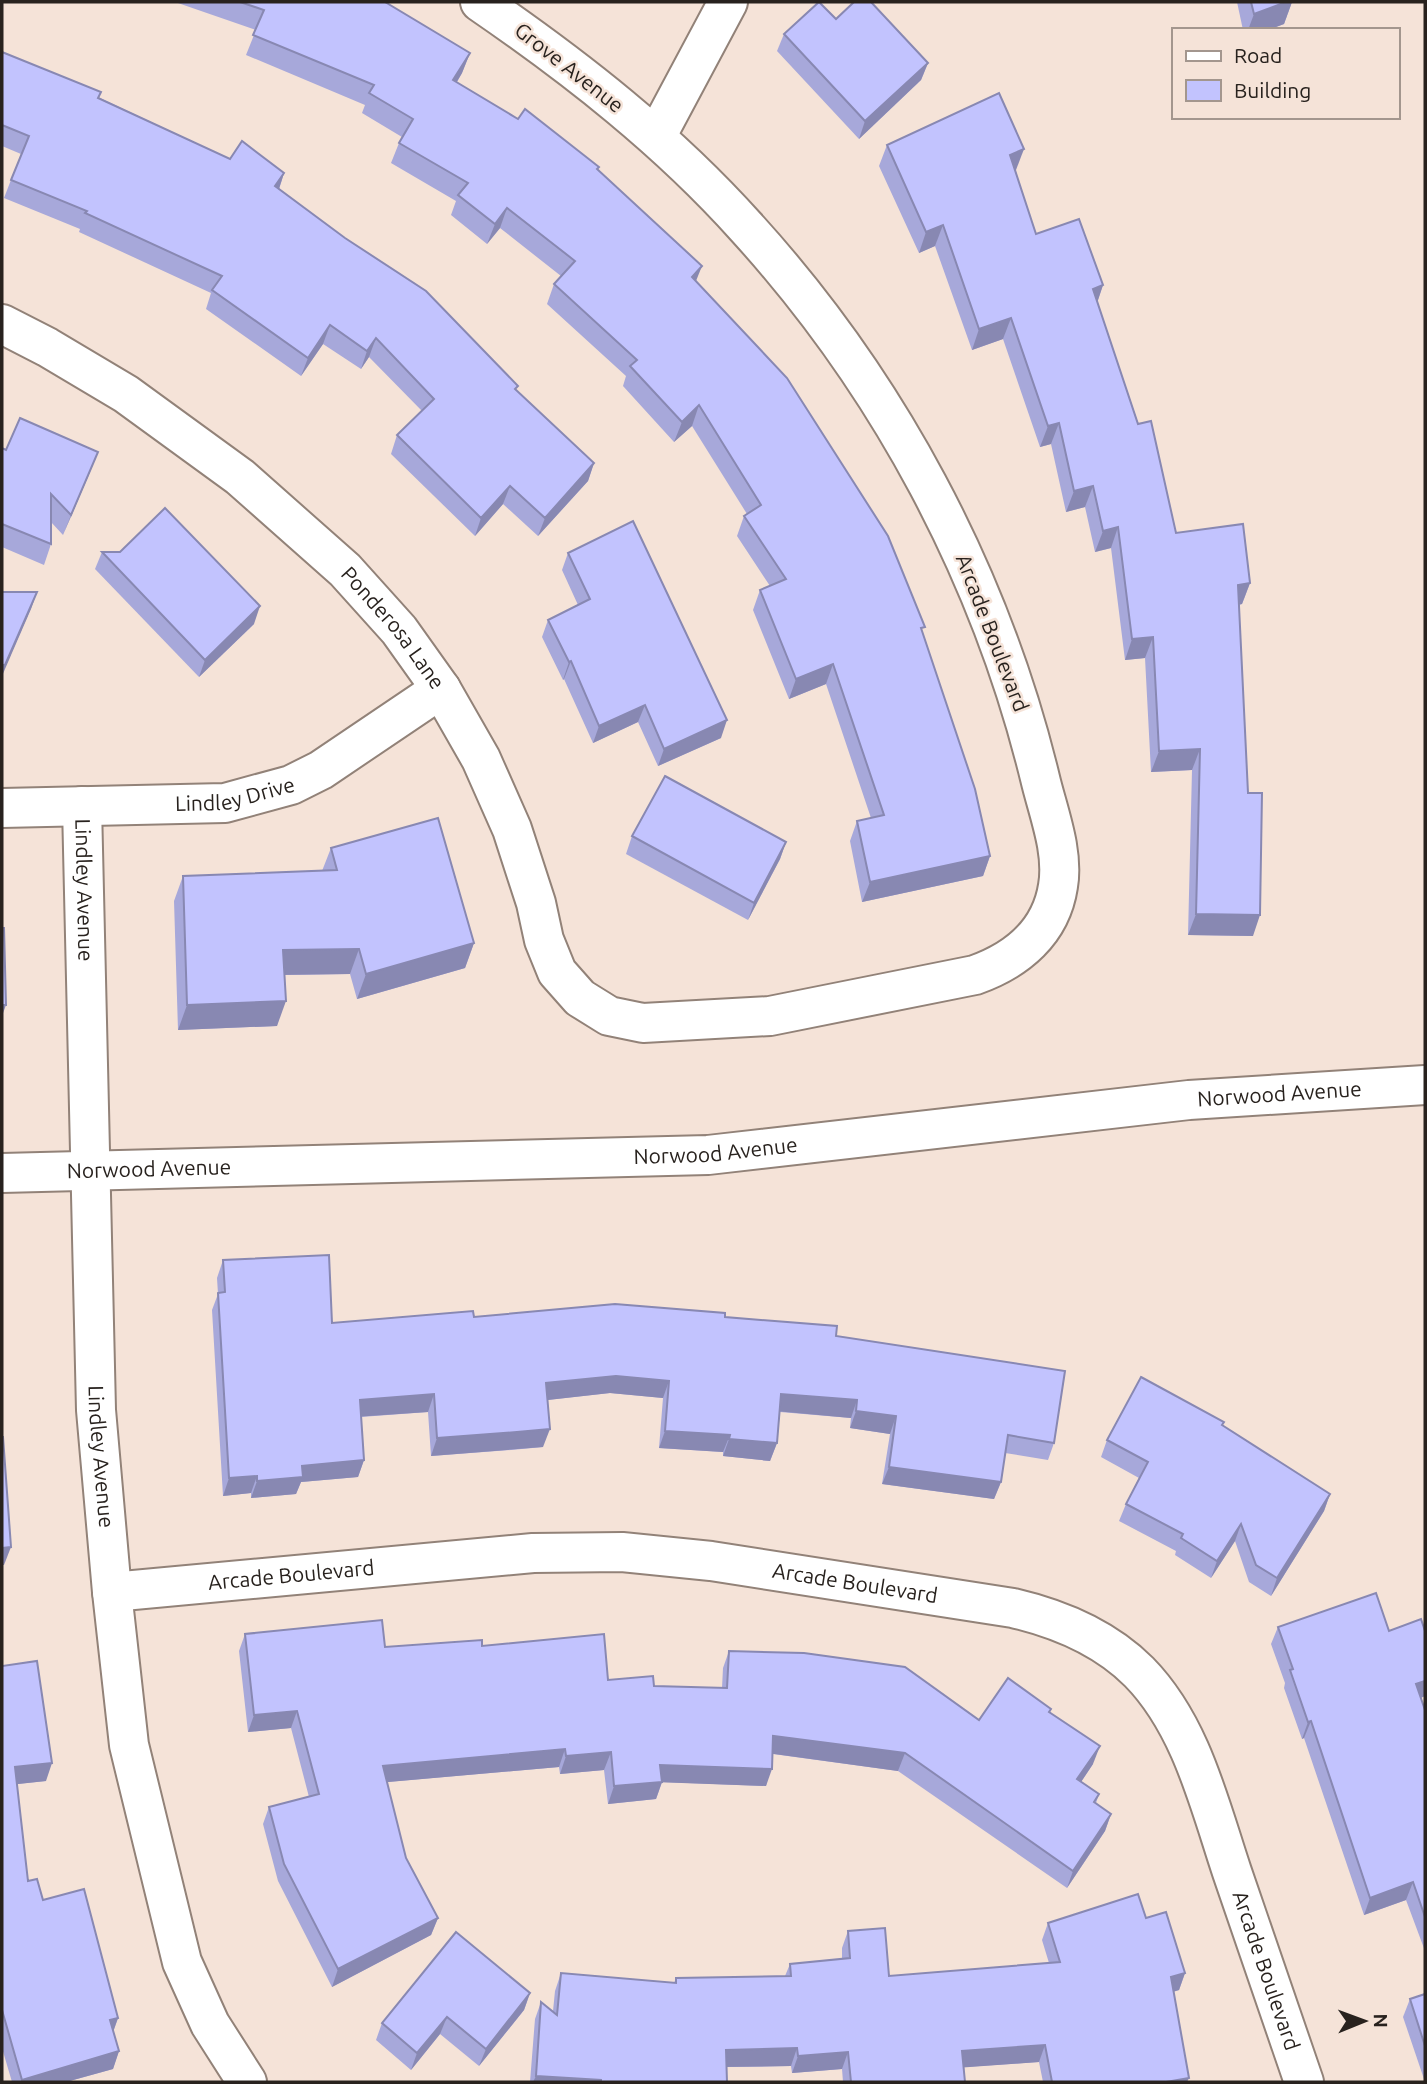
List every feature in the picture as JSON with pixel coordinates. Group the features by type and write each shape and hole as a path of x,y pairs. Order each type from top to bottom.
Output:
{"street":[{"name":"Grove Avenue","path":"480,2 533,38 656,137"},
{"path":"656,137 727,2"},
{"name":"Arcade Boulevard","path":"654,1023 770,1016 975,975 998,967 1032,943 1046,923 1059,886 1058,853 1026,724 983,597 945,517 881,401 803,293 746,226 656,137"},
{"name":"Ponderosa Lane","path":"2,324 47,346 127,394 240,477 345,570 399,630 440,689 481,759 512,830 536,903 544,940 557,972 580,998 609,1016 654,1023"},
{"name":"Lindley Drive","path":"2,808 225,803 291,785 321,770 440,689"},
{"name":"Lindley Avenue","path":"82,806 96,1410 111,1592 129,1745 182,1962 209,2024 247,2082"},
{"name":"Norwood Avenue","path":"2,1173 708,1155 1189,1100 1425,1085"},
{"name":"Arcade Boulevard","path":"111,1592 533,1553 622,1552 711,1561 1048,1616 1081,1630 1113,1649 1139,1672 1162,1700 1174,1721 1192,1754 1304,2082"}],"building":[{"path":"240,2 385,2 470,53 453,80 518,119 525,109 599,167 597,169 702,266 692,277 787,378 888,536 925,627 921,628 975,789 990,856 870,882 857,821 884,815 833,664 796,679 760,590 786,579 744,516 761,505 699,405 682,422 630,366 637,360 554,284 575,261 507,208 495,224 458,195 468,183 399,143 413,119 369,93 374,85 253,35 264,10"},
{"path":"819,2 836,19 854,2 871,2 928,63 865,121 784,34"},
{"path":"1251,2 1286,2 1254,14"},
{"path":"2,52 101,92 98,98 230,159 242,141 284,173 275,186 345,238 426,291 518,386 515,389 594,463 545,518 510,486 481,518 397,435 434,399 376,338 367,351 330,325 308,358 212,290 222,276 85,213 87,211 11,180 29,136 2,125"},
{"path":"999,93 1024,149 1010,155 1036,234 1079,219 1103,285 1093,289 1138,424 1151,421 1176,533 1243,524 1250,583 1238,585 1248,793 1262,793 1260,915 1196,914 1200,749 1159,751 1153,637 1132,639 1118,527 1103,531 1093,486 1074,491 1059,423 1048,426 1011,318 979,329 943,225 926,232 887,145"},
{"path":"20,418 98,452 71,515 51,494 51,544 2,524 2,448 6,450"},
{"path":"165,508 260,606 205,660 102,552 120,552"},
{"path":"633,521 727,720 664,749 645,705 599,726 571,661 569,662 548,620 590,599 568,553"},
{"path":"2,592 37,592 5,665 2,665"},
{"path":"665,776 786,842 754,903 632,836"},
{"path":"438,818 474,943 366,974 359,949 283,950 286,1001 187,1005 183,876 337,870 331,848"},
{"path":"4,928 6,1005 2,1005"},
{"path":"329,1255 332,1323 473,1311 474,1317 615,1304 837,1326 836,1336 1065,1371 1054,1443 1008,1435 1001,1482 889,1467 896,1416 856,1411 857,1400 781,1394 777,1443 729,1439 730,1435 665,1431 669,1381 616,1376 546,1383 550,1429 437,1438 434,1394 360,1400 364,1460 302,1466 303,1477 257,1481 257,1476 229,1478 218,1293 225,1292 223,1260"},
{"path":"1141,1377 1224,1422 1222,1425 1330,1494 1277,1578 1256,1565 1241,1524 1217,1561 1181,1538 1183,1534 1126,1504 1148,1462 1107,1440"},
{"path":"2,1437 11,1547 2,1548"},
{"path":"1376,1593 1389,1631 1421,1619 1425,1631 1425,1681 1416,1684 1425,1710 1425,1917 1413,1882 1370,1898 1311,1721 1308,1722 1290,1670 1293,1669 1278,1627"},
{"path":"382,1620 385,1647 482,1640 482,1646 604,1634 608,1680 653,1676 654,1686 727,1688 729,1651 804,1653 905,1667 979,1720 1008,1678 1051,1709 1049,1712 1100,1746 1077,1779 1099,1794 1094,1802 1111,1814 1073,1871 905,1753 773,1736 772,1769 660,1765 662,1782 614,1786 611,1752 566,1756 565,1749 383,1766 406,1858 438,1918 338,1969 284,1864 269,1807 319,1794 297,1711 254,1715 245,1634"},
{"path":"37,1661 52,1763 15,1767 28,1881 37,1879 43,1900 84,1889 118,2018 110,2020 119,2051 22,2080 2,2010 2,1666"},
{"path":"1138,1894 1146,1918 1166,1912 1185,1973 1171,1977 1189,2078 1166,2082 1052,2082 1045,2045 962,2051 965,2082 851,2082 848,2052 798,2056 797,2048 726,2050 727,2082 601,2082 536,2076 541,2002 557,2015 561,1973 676,1983 676,1978 791,1976 790,1964 850,1958 848,1931 885,1928 889,1976 1060,1962 1048,1923"},
{"path":"456,1932 530,1993 486,2049 447,2017 417,2053 382,2023"},
{"path":"1425,1994 1425,2046 1410,1999"}]}
